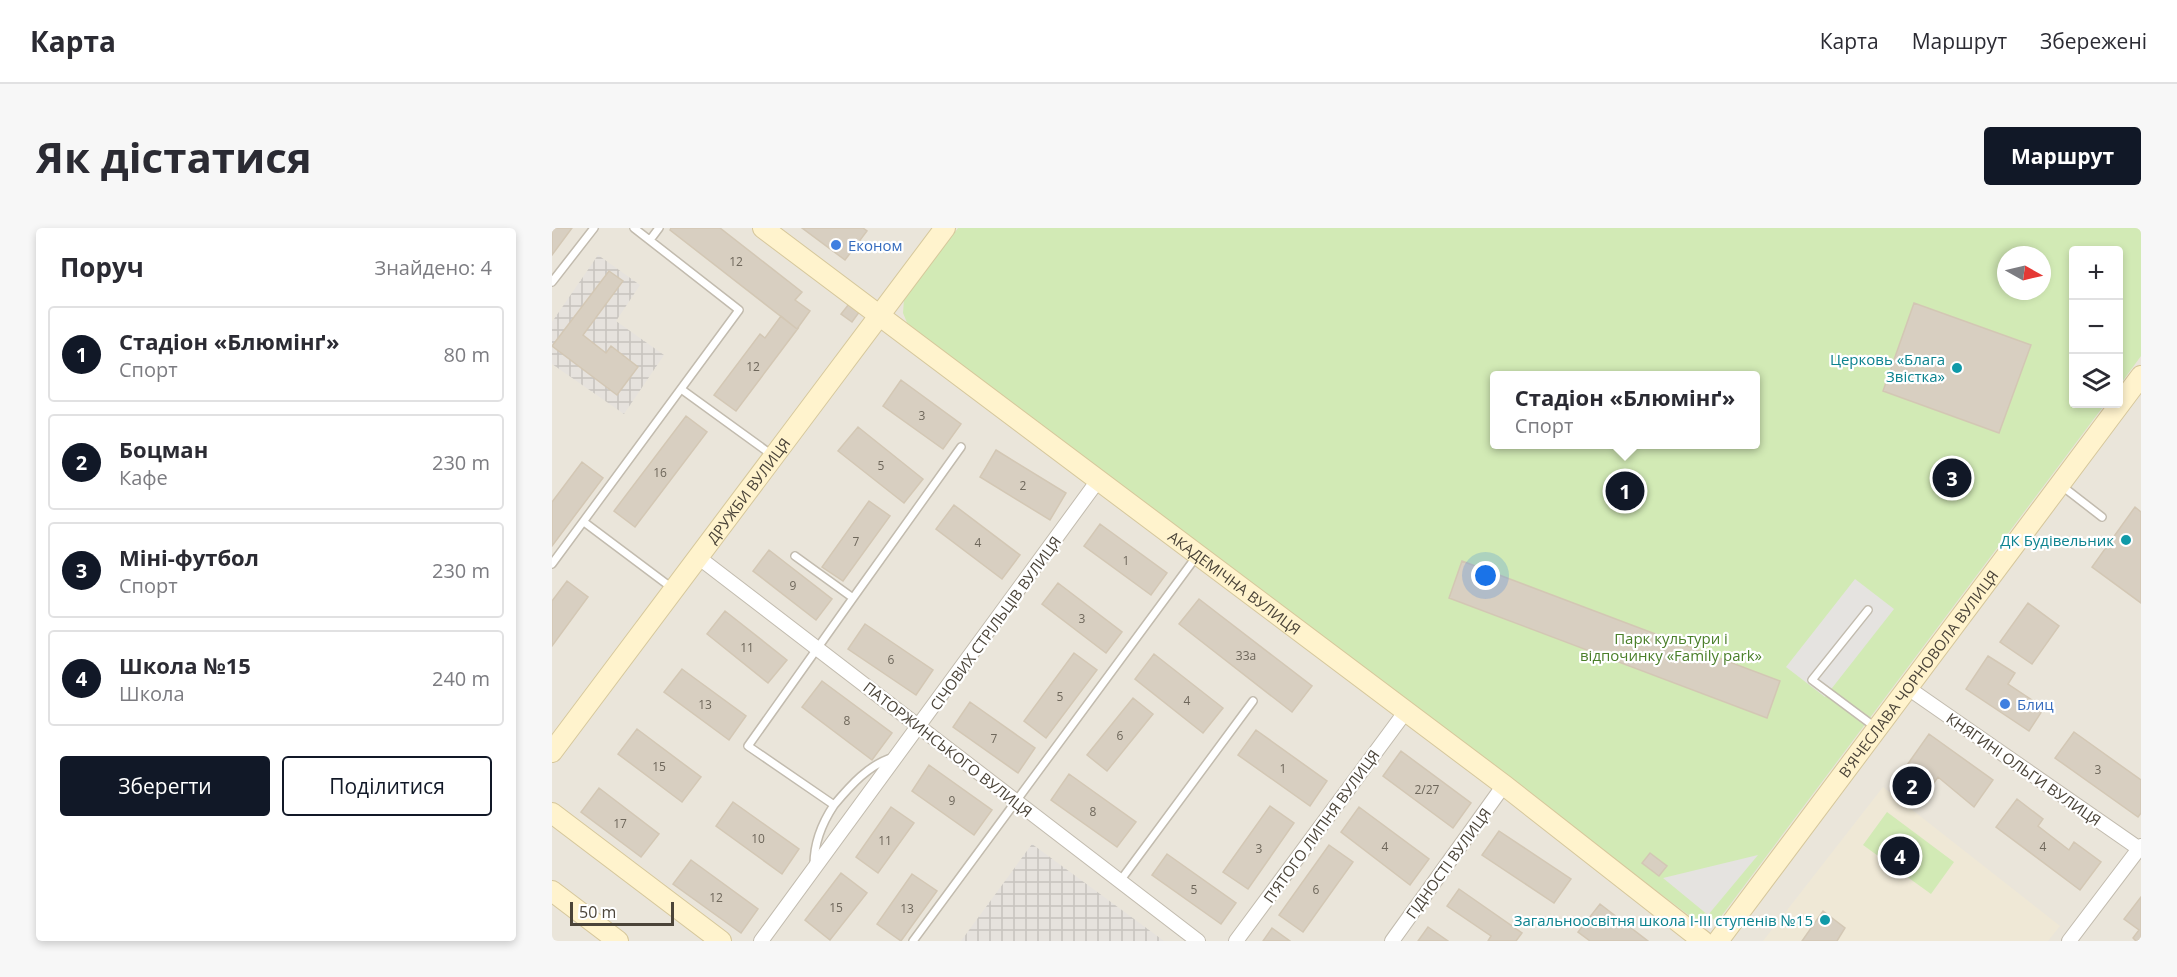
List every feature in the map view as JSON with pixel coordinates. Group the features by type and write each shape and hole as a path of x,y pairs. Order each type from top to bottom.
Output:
{"street":[{"name":"АКАДЕМІЧНА ВУЛИЦЯ","path":"763,228 1504,785 1703,941"},
{"name":"ДРУЖБИ ВУЛИЦЯ","path":"552,752 945,228"},
{"name":"В'ЯЧЕСЛАВА ЧОРНОВОЛА ВУЛИЦЯ","path":"1718,941 2141,376"},
{"name":"СІЧОВИХ СТРІЛЬЦІВ ВУЛИЦЯ","path":"761,941 920,727 1099,479"},
{"name":"ПАТОРЖИНСЬКОГО ВУЛИЦЯ","path":"698,557 1198,941"},
{"name":"КНЯГИНІ ОЛЬГИ ВУЛИЦЯ","path":"1908,688 2140,848"},
{"name":"П’ЯТОГО ЛИПНЯ ВУЛИЦЯ","path":"1236,941 1406,711"},
{"name":"ГІДНОСТІ ВУЛИЦЯ","path":"1392,941 1504,785"},
{"path":"552,813 721,941"},
{"path":"2069,941 2140,848"},
{"path":"552,891 618,941"}],"lane":[{"path":"552,282 594,228"},
{"path":"552,564 739,310 634,228"},
{"path":"650,240 659,228"},
{"path":"681,390 774,456"},
{"path":"834,805 748,746 962,447"},
{"path":"2060,484 2102,518"},
{"path":"584,522 674,589"},
{"path":"913,941 1198,554"},
{"path":"795,556 853,598"},
{"path":"1868,610 1812,680 1877,729"},
{"path":"1120,881 1253,701"},
{"path":"814,869 815,847 826,818 834,805 849,788 881,761 898,756"}],"shaded area":[{"path":"552,228 2141,228 2141,941 552,941"},
{"path":"598,255 640,285 616,321 664,355 624,414 552,364 552,322"},
{"path":"1855,579 1894,609 1825,697 1786,667"},
{"path":"1883,787 2060,926 2048,941 1763,941"},
{"path":"1032,844 1164,941 961,941"},
{"path":"1758,855 1708,915 1663,878"}],"green space":[{"name":"Парк культури і відпочинку «Family park»","path":"958,228 2141,228 2141,356 2123,381 2123,246 2069,246 2069,408 2102,408 1717,922 1708,915 1699,923 908,325 903,313 904,299"},
{"path":"1887,812 1954,862 1931,894 1863,845"}],"building":[{"path":"552,228 572,228 552,255"},
{"path":"671,228 720,228 802,292 795,300 810,311 797,329 670,230"},
{"path":"802,228 863,228 867,231 845,260"},
{"path":"609,271 623,281 583,335 606,353 611,346 638,367 617,395 552,346"},
{"name":"Церковь «Блага Звістка»","path":"1914,303 2031,345 1999,433 1883,391"},
{"path":"849,304 860,311 852,322 841,314"},
{"path":"781,316 797,329 799,327 736,411 714,395 760,334 765,338"},
{"path":"901,380 961,424 943,449 883,406"},
{"path":"686,416 707,432 635,527 614,511"},
{"path":"858,427 923,479 904,503 838,451"},
{"path":"996,450 1066,493 1050,520 980,477"},
{"path":"582,462 603,478 552,546 552,502"},
{"path":"869,501 890,516 843,581 822,567"},
{"path":"954,505 1020,555 1002,579 936,529"},
{"name":"ДК Будівельник","path":"2135,507 2141,512 2141,603 2092,567"},
{"path":"1100,524 1167,573 1151,595 1084,546"},
{"path":"769,550 832,599 816,620 753,571"},
{"path":"1462,561 1780,681 1767,718 1449,598"},
{"path":"567,581 588,597 552,646 552,601"},
{"path":"1058,583 1122,632 1106,653 1042,604"},
{"path":"1199,599 1312,686 1292,712 1179,624"},
{"path":"2028,603 2059,626 2032,664 2000,642"},
{"path":"725,611 787,660 768,683 707,634"},
{"path":"865,624 933,670 916,695 848,649"},
{"path":"1074,653 1097,670 1046,738 1024,721"},
{"path":"1154,654 1223,708 1203,733 1135,679"},
{"path":"1988,656 2015,673 2008,684 2044,708 2029,731 1966,689"},
{"path":"682,669 746,716 729,740 664,692"},
{"path":"822,681 892,733 872,760 802,707"},
{"path":"1133,698 1153,714 1107,771 1087,755"},
{"path":"970,702 1035,748 1018,773 953,727"},
{"path":"637,729 701,777 682,802 618,754"},
{"path":"1256,730 1327,781 1310,806 1238,755"},
{"path":"2074,732 2141,780 2141,813 2138,817 2055,758"},
{"path":"1929,734 1993,780 1974,807 1938,777 1931,787 1905,768"},
{"path":"1401,751 1471,803 1453,828 1383,776"},
{"path":"929,765 992,810 974,835 912,791"},
{"path":"1905,768 1931,787 1919,804 1893,785"},
{"path":"1069,774 1136,822 1117,847 1051,800"},
{"path":"599,788 659,834 641,857 581,812"},
{"path":"2017,799 2043,819 2038,826 2069,850 2074,842 2101,862 2080,890 1996,827"},
{"path":"733,802 799,849 782,874 716,826"},
{"path":"1270,806 1294,823 1248,889 1223,872"},
{"path":"891,807 914,823 878,873 856,857"},
{"path":"1359,807 1429,859 1410,885 1341,832"},
{"path":"1499,831 1571,879 1554,903 1482,855"},
{"path":"1329,845 1353,862 1303,932 1279,915"},
{"path":"1650,853 1667,866 1659,876 1642,863"},
{"path":"1167,854 1236,903 1221,924 1152,875"},
{"path":"691,860 758,909 741,933 673,884"},
{"path":"841,873 867,893 830,940 805,920"},
{"path":"912,874 937,891 901,941 877,924"},
{"path":"1459,889 1522,933 1516,941 1488,941 1491,936 1447,906"},
{"path":"2141,897 2141,941 2136,941 2133,938 2139,930 2124,919"},
{"path":"1600,904 1648,941 1590,941 1578,932"},
{"name":"Загальноосвітня школа І-ІІІ ступенів №15","path":"1823,911 1845,928 1837,941 1802,941"},
{"path":"1428,927 1448,941 1418,941"},
{"path":"1272,928 1290,941 1263,941"}],"place":[{"name":"Економ","path":"836,245"},
{"name":"Церковь «Блага Звістка»","path":"1957,368"},
{"name":"Міні-футбол","path":"1952,478"},
{"name":"Стадіон «Блюмінґ»","path":"1625,491"},
{"name":"ДК Будівельник","path":"2126,540"},
{"name":"Блиц","path":"2005,704"},
{"name":"Боцман","path":"1912,786"},
{"name":"Школа №15","path":"1900,856"},
{"name":"Загальноосвітня школа І-ІІІ ступенів №15","path":"1825,920"}]}
